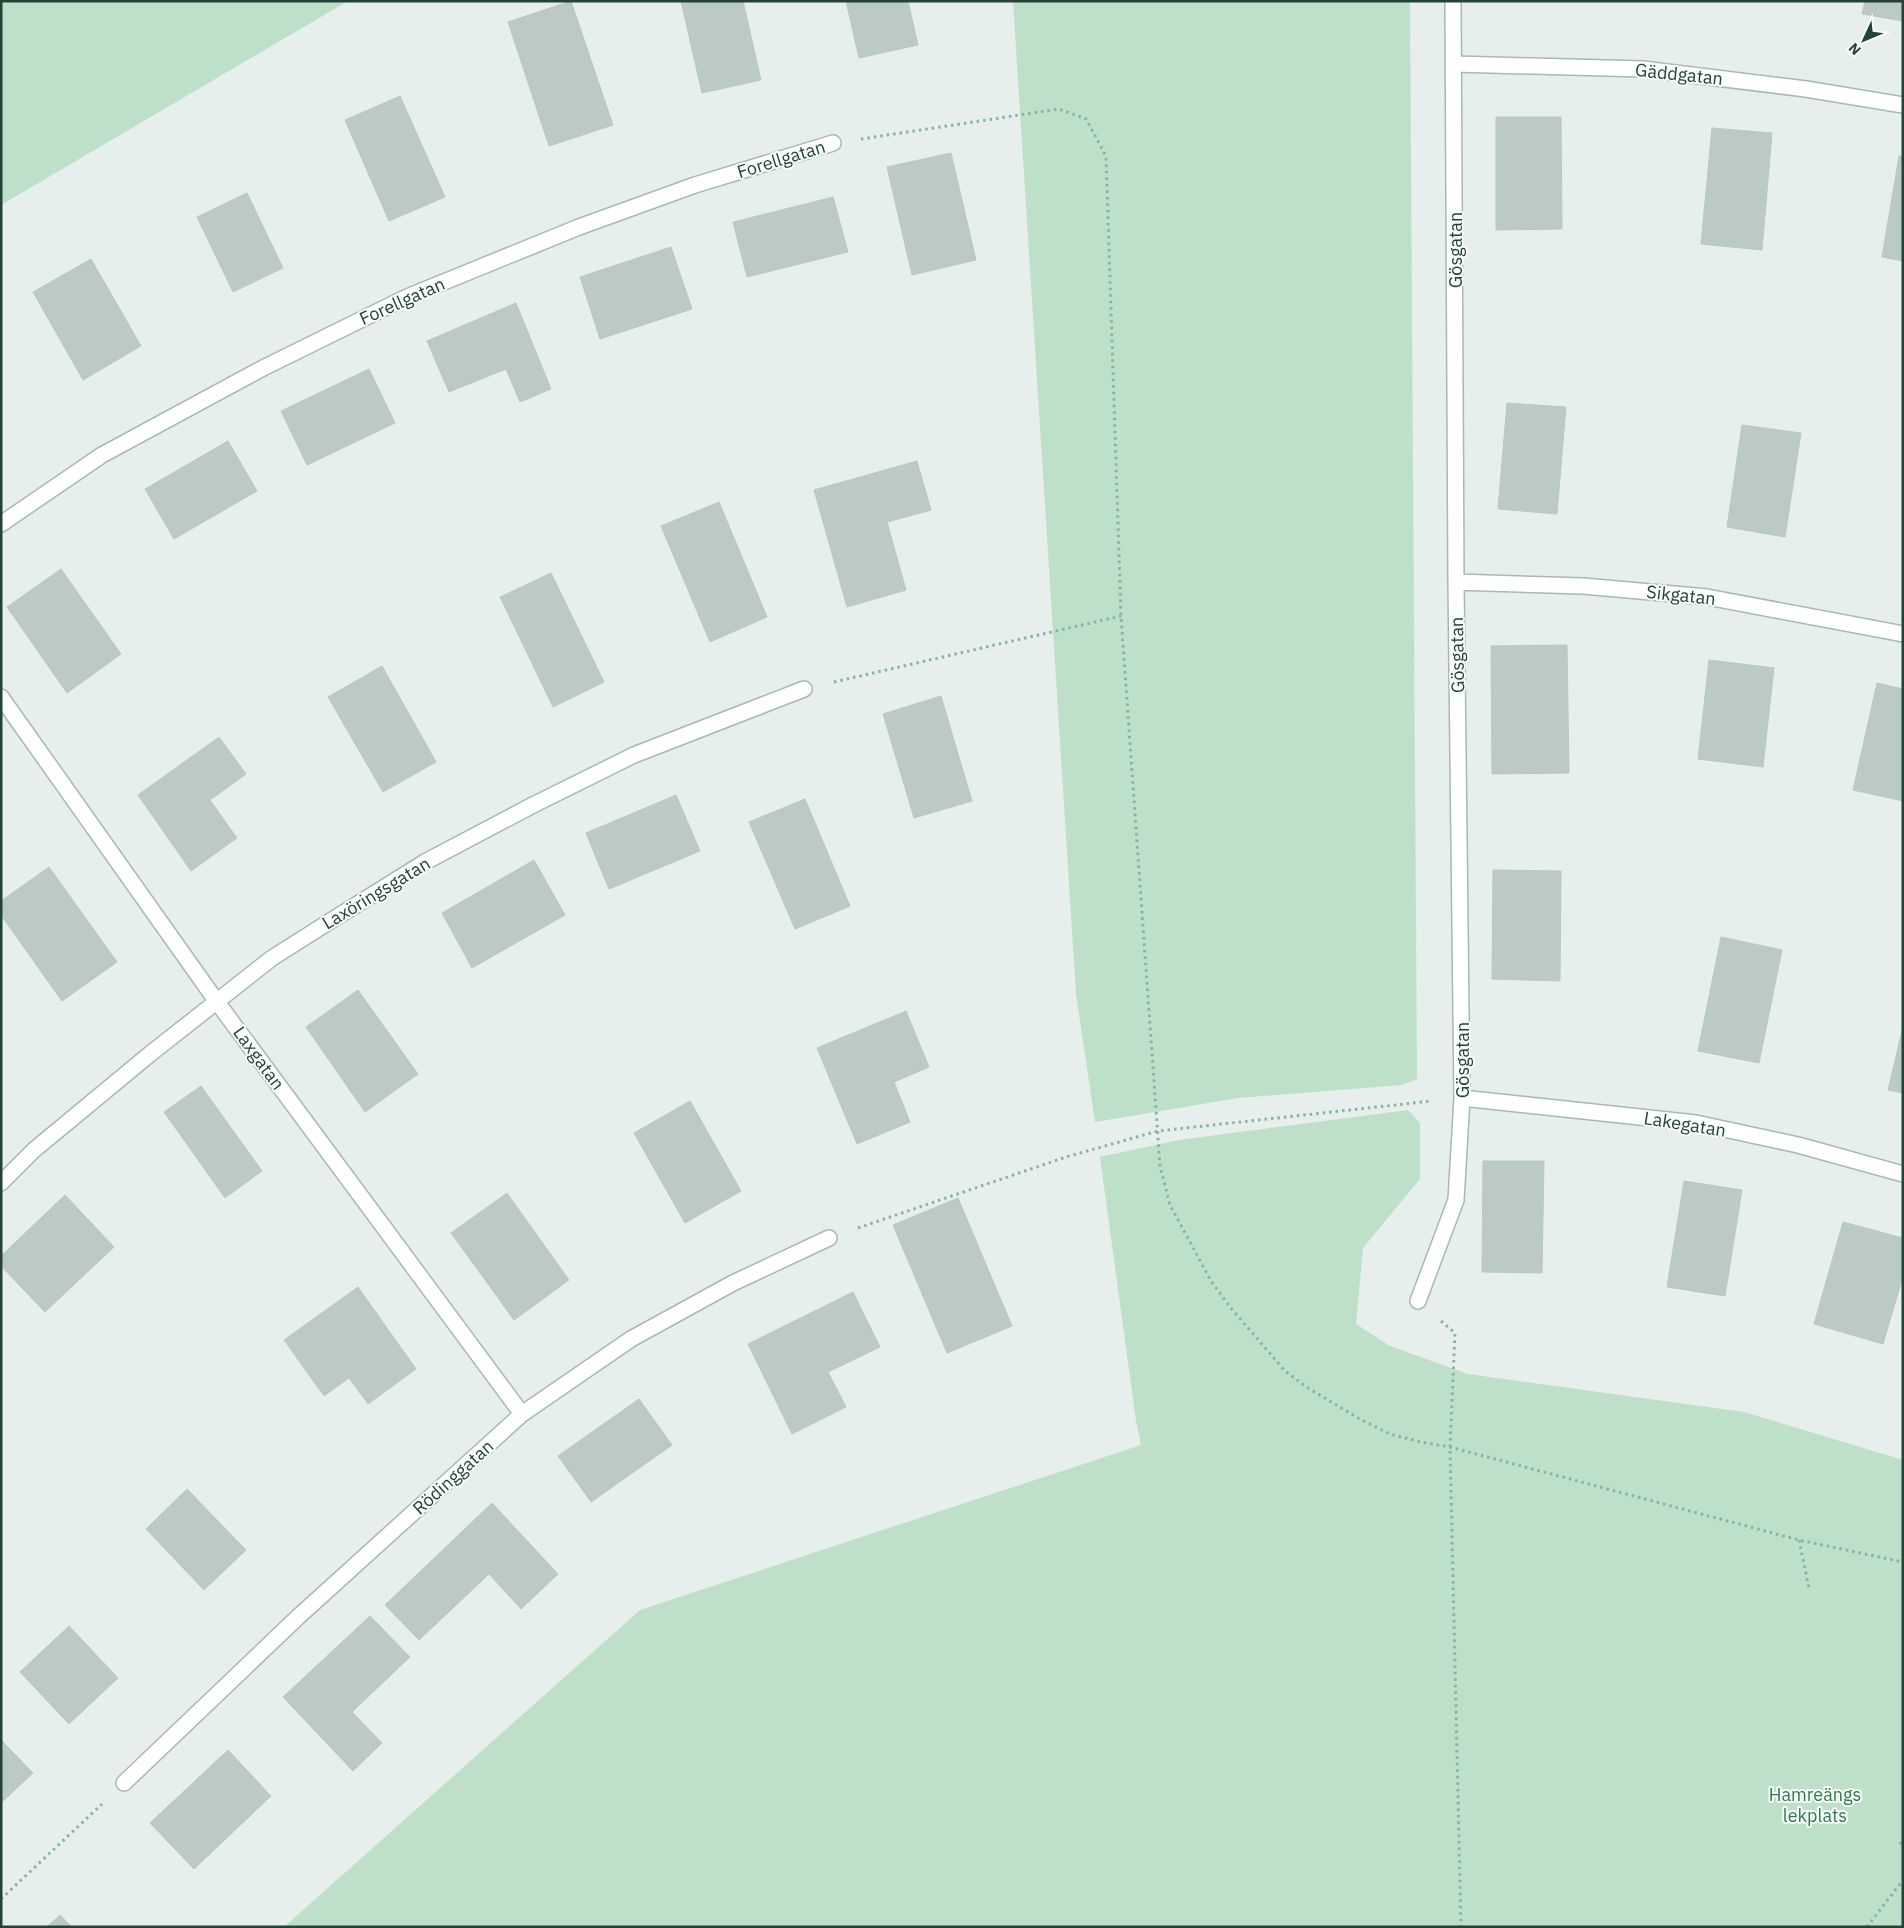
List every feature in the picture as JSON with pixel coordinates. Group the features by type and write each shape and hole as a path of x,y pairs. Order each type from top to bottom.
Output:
{"street":[{"name":"Gösgatan","path":"1418,1301 1456,1200 1462,1098 1456,582 1453,1"},
{"name":"Gäddgatan","path":"1454,64 1643,69 1806,89 1903,105"},
{"name":"Forellgatan","path":"1,524 102,455 263,368 407,297 623,211 695,185 833,143"},
{"name":"Sikgatan","path":"1456,582 1583,586 1707,597 1903,634"},
{"name":"Laxöringsgatan","path":"1,1182 34,1150 150,1054 272,958 442,853 634,755 804,688"},
{"name":"Laxgatan","path":"1,697 217,1002 522,1414"},
{"name":"Lakegatan","path":"1462,1098 1696,1123 1798,1145 1903,1174"},
{"name":"Rödinggatan","path":"124,1783 298,1617 522,1414 631,1340 732,1284 829,1238"}],"path":[{"path":"833,143 1059,109 1086,119 1106,156 1121,616 1160,1166 1170,1205 1211,1281 1230,1307 1285,1371 1308,1388 1358,1418 1390,1434 1450,1447 1799,1540 1903,1562"},
{"path":"804,688 1121,616"},
{"path":"829,1238 1066,1157 1158,1131 1462,1098"},
{"path":"1418,1301 1455,1334 1450,1447 1461,1927"},
{"path":"1799,1540 1809,1588"},
{"path":"1,1899 124,1783"},
{"path":"1867,1927 1903,1880"}],"green space":[{"path":"1,1 348,1 1,205"},
{"path":"1013,1 1410,1 1417,1079 1402,1085 1238,1098 1095,1122 1076,994"},
{"name":"Hamreängs lekplats","path":"1408,1110 1420,1123 1420,1179 1363,1248 1356,1324 1390,1346 1468,1374 1744,1412 1903,1460 1903,1927 284,1927 640,1610 1141,1445 1136,1421 1100,1157 1179,1140"}],"building":[{"path":"571,1 613,125 549,146 508,22"},
{"path":"681,1 743,1 761,80 702,93"},
{"path":"846,1 908,1 918,45 859,58"},
{"path":"1865,1 1903,1 1903,21 1862,14"},
{"path":"400,96 445,197 389,221 345,120"},
{"path":"1496,117 1561,117 1562,229 1496,230"},
{"path":"1712,128 1772,133 1762,250 1701,244"},
{"path":"951,153 976,260 912,275 887,167"},
{"path":"1899,156 1903,156 1903,261 1882,257"},
{"path":"247,193 283,268 233,292 197,217"},
{"path":"833,197 848,252 747,277 733,222"},
{"path":"671,247 692,309 600,339 580,277"},
{"path":"91,259 141,346 83,380 33,292"},
{"path":"516,303 551,389 520,402 506,369 449,392 427,341"},
{"path":"369,369 395,423 307,465 281,411"},
{"path":"1507,403 1566,407 1557,514 1498,509"},
{"path":"1742,425 1801,433 1785,537 1727,527"},
{"path":"228,441 257,491 174,539 145,489"},
{"path":"917,461 931,510 887,522 906,590 847,607 814,490"},
{"path":"719,502 767,617 710,642 661,526"},
{"path":"61,569 121,654 67,693 7,607"},
{"path":"551,573 604,682 553,707 500,597"},
{"path":"1567,645 1569,773 1492,774 1491,646"},
{"path":"1709,660 1774,668 1763,767 1698,759"},
{"path":"382,666 436,762 383,792 328,697"},
{"path":"1877,683 1903,689 1903,801 1853,790"},
{"path":"941,696 972,801 914,818 883,714"},
{"path":"219,737 246,774 210,800 237,838 191,871 138,795"},
{"path":"676,795 700,851 609,889 586,833"},
{"path":"805,799 850,906 795,929 749,822"},
{"path":"534,860 565,915 472,968 442,913"},
{"path":"49,867 117,962 62,1001 1,915 1,901"},
{"path":"1493,870 1561,871 1560,981 1492,979"},
{"path":"1721,937 1782,950 1759,1063 1698,1051"},
{"path":"358,990 418,1074 365,1112 306,1027"},
{"path":"906,1011 929,1067 894,1082 910,1122 857,1144 817,1048"},
{"path":"1903,1027 1903,1093 1888,1090"},
{"path":"201,1086 262,1171 225,1198 164,1112"},
{"path":"690,1101 741,1191 685,1223 634,1133"},
{"path":"1483,1161 1544,1161 1542,1273 1482,1272"},
{"path":"1684,1181 1742,1190 1725,1296 1667,1287"},
{"path":"507,1193 569,1280 514,1320 451,1233"},
{"path":"65,1195 114,1247 45,1312 1,1266 1,1256"},
{"path":"958,1198 1012,1326 947,1353 893,1225"},
{"path":"1843,1222 1903,1238 1903,1276 1883,1344 1814,1324"},
{"path":"358,1287 416,1369 368,1404 349,1378 324,1396 284,1340"},
{"path":"853,1292 880,1347 828,1372 846,1407 792,1434 748,1344"},
{"path":"639,1399 672,1445 591,1502 558,1456"},
{"path":"187,1489 246,1550 204,1590 146,1529"},
{"path":"492,1503 558,1574 521,1609 489,1574 419,1640 385,1605"},
{"path":"370,1616 410,1657 352,1712 382,1743 353,1771 283,1697"},
{"path":"69,1626 118,1678 69,1724 20,1672"},
{"path":"1,1740 33,1773 1,1803"},
{"path":"228,1750 271,1796 194,1869 150,1823"},
{"path":"60,1915 72,1927 47,1927"}]}
